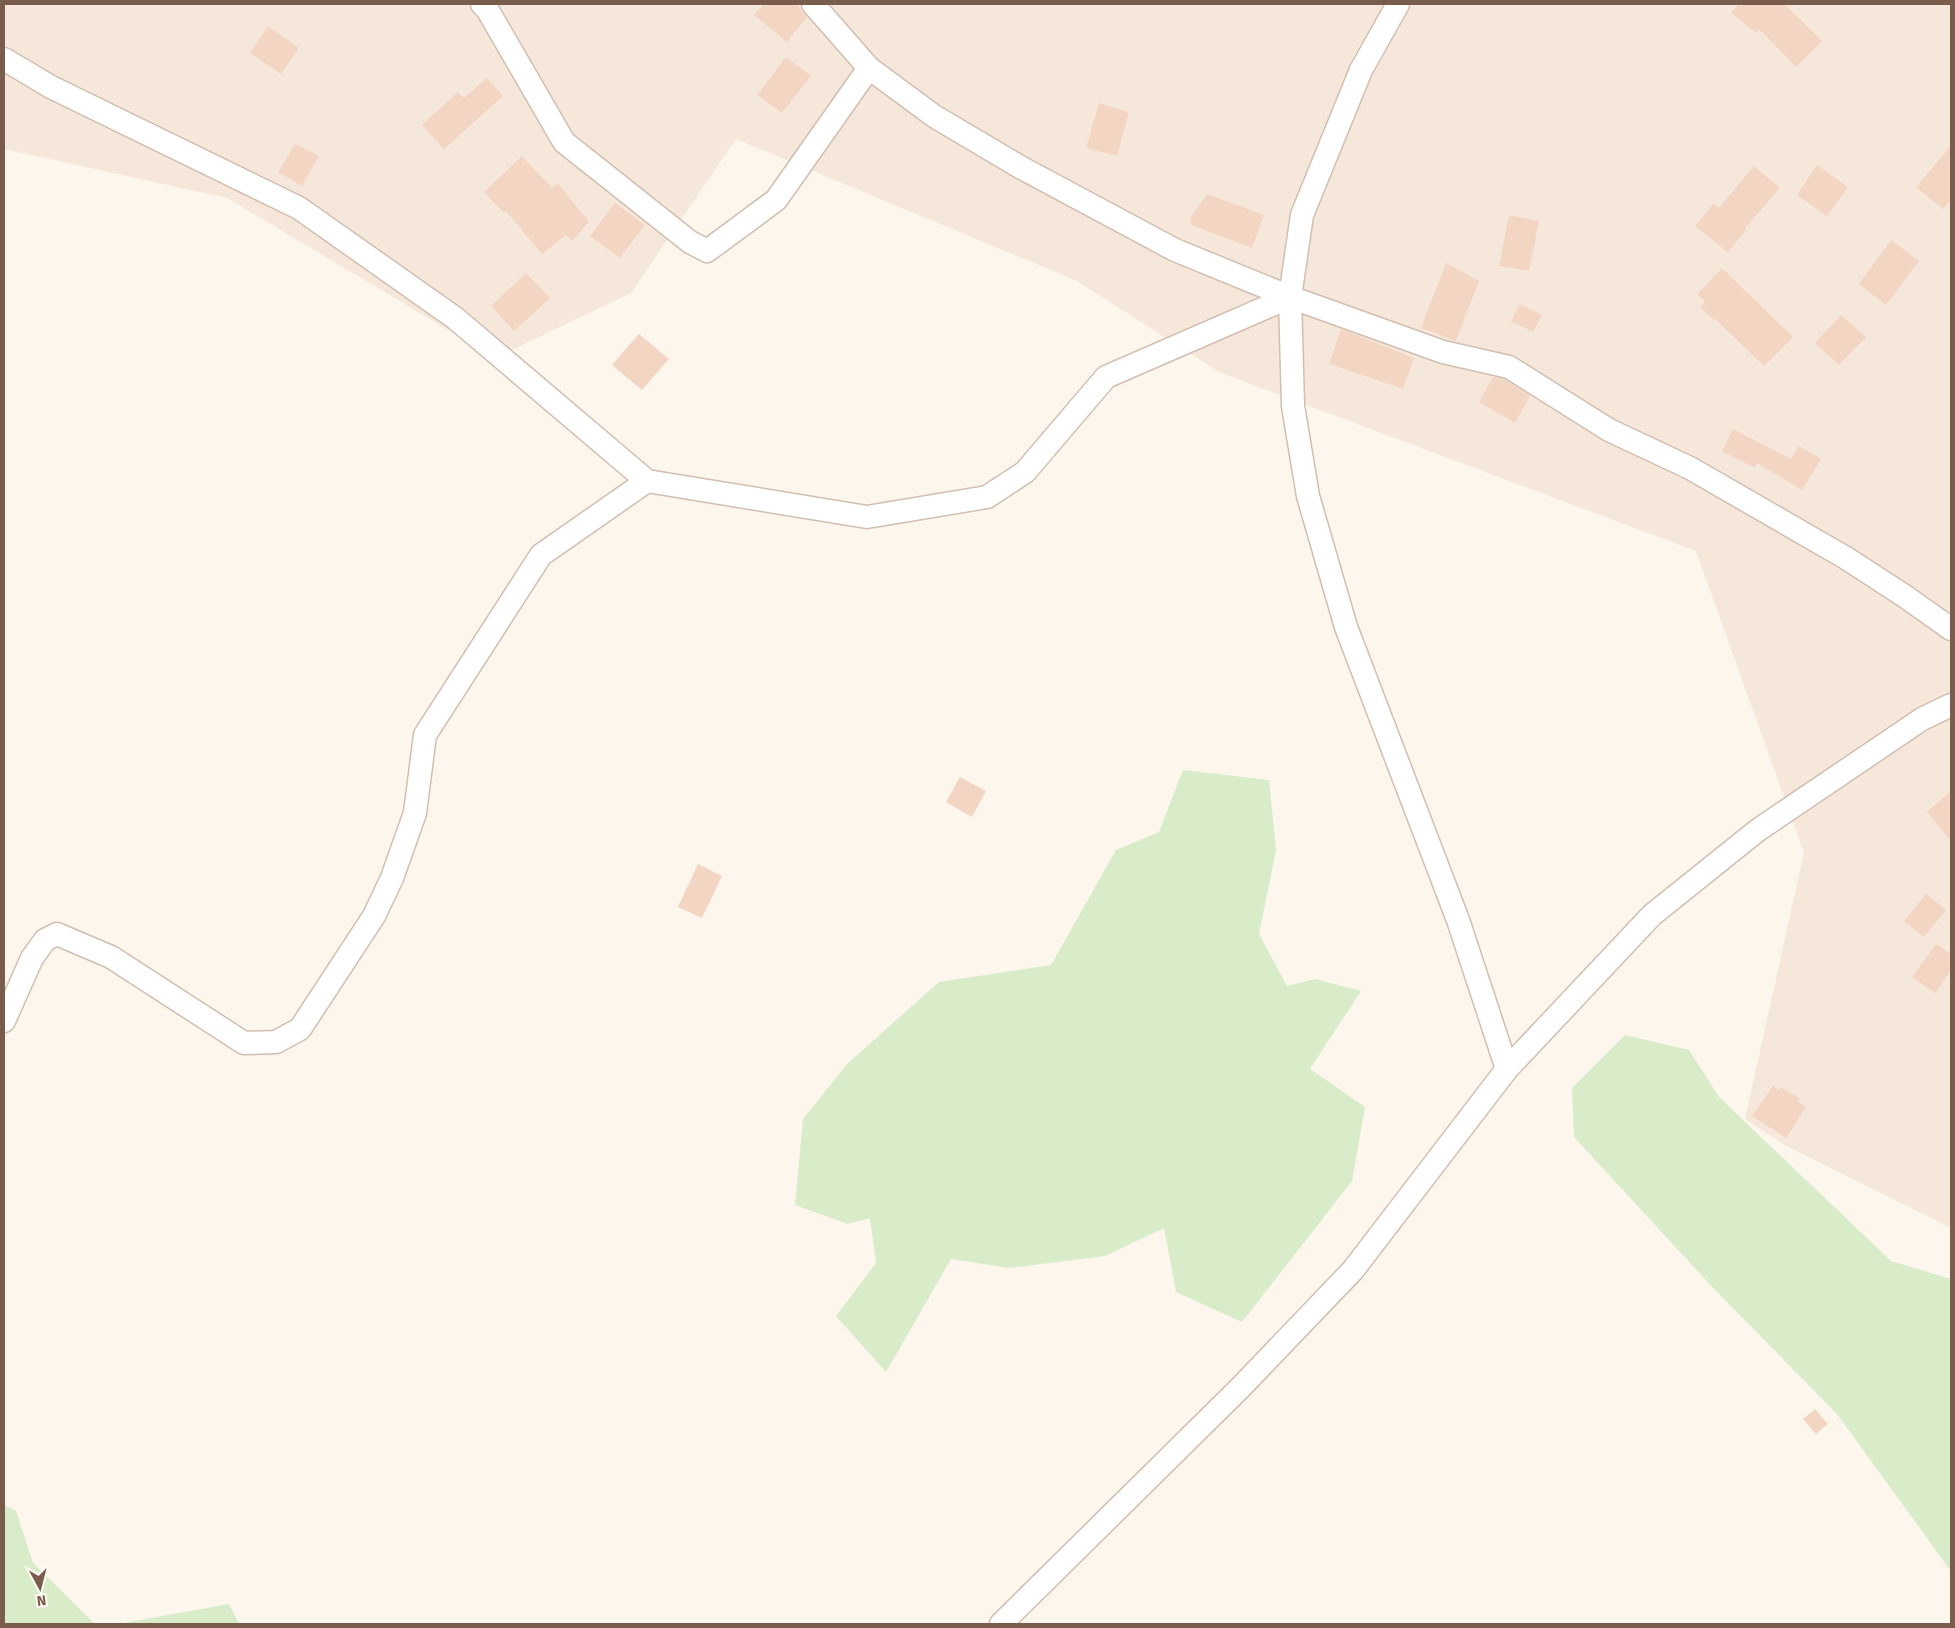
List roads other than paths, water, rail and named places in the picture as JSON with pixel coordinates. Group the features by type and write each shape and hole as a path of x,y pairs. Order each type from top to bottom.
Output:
{"street":[{"path":"482,4 487,9 564,142 690,242 707,251 776,200 869,68"},
{"path":"814,4 869,68 934,116 1020,167 1175,250 1290,297 1443,352 1509,367 1609,430 1690,468 1846,558 1951,629"},
{"path":"1398,4 1360,70 1302,215 1290,297 1293,406 1308,496 1346,626 1458,920 1507,1069"},
{"path":"4,59 51,87 300,208 455,318 647,481 867,517 987,497 1025,472 1106,377 1290,297"},
{"path":"4,1021 32,958 45,940 57,934 111,958 244,1043 276,1042 300,1029 374,916 392,878 415,813 425,735 541,555 647,481"},
{"path":"1001,1624 1241,1388 1353,1270 1507,1069 1652,915 1758,830 1922,719 1951,705"}]}
